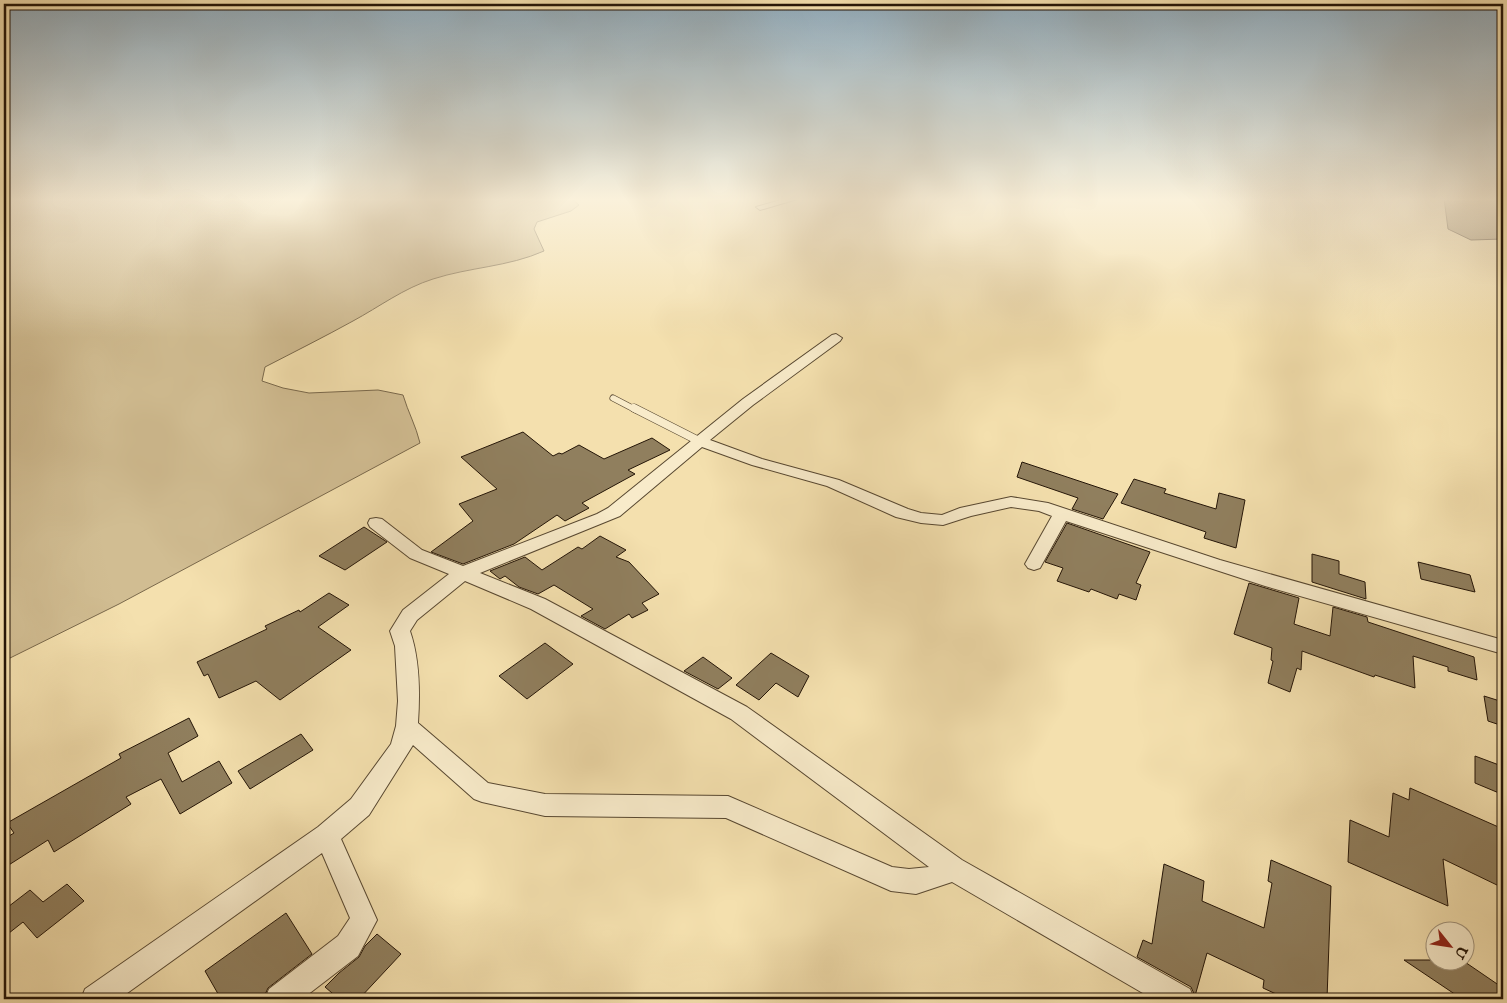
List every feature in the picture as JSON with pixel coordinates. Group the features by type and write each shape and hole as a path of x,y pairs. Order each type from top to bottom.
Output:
{"street":[{"path":"96,999 327,836 360,807 401,747 407,726 409,701 405,646 400,632 410,615 463,573 614,512 748,402 836,338"},
{"path":"699,441 757,462 833,483 902,513 921,518 943,520 966,512 1011,502 1042,507 1252,576 1376,613 1503,647"},
{"path":"1034,564 1061,514"},
{"path":"376,523 416,554 538,604 739,713 953,869 1180,999"},
{"path":"407,726 482,792 545,805 728,807 891,879 907,883 921,882 953,869"},
{"path":"279,999 348,946 364,920 327,836"}],"lane":[{"path":"613,398 699,441"}],"shaded area":[{"path":"4,245 541,245 544,251 530,256 503,264 447,275 422,283 265,367 262,381 283,388 309,393 378,390 403,395 420,443 119,604 4,661"}],"building":[{"path":"523,432 553,456 559,453 562,454 579,445 604,459 652,438 670,450 628,470 635,474 582,503 589,508 565,521 557,515 514,544 463,564 431,552 473,521 459,504 497,489 461,457"},
{"path":"1022,462 1118,494 1103,519 1072,509 1078,498 1017,477"},
{"path":"1134,479 1166,489 1164,493 1216,509 1219,493 1245,500 1236,548 1204,538 1206,532 1121,503"},
{"path":"1067,523 1150,552 1136,583 1141,585 1136,600 1119,594 1117,599 1091,589 1089,592 1057,581 1063,568 1045,562"},
{"path":"364,527 387,542 345,570 319,556"},
{"path":"600,536 626,550 616,557 629,562 659,594 642,603 648,610 632,618 629,614 605,629 581,616 593,609 554,585 538,594 519,587 505,576 500,579 490,571 525,557 542,570 578,547 582,549"},
{"path":"1312,554 1339,561 1339,574 1365,582 1366,599 1312,582"},
{"path":"1418,562 1470,575 1475,592 1421,579"},
{"path":"1249,583 1299,598 1294,624 1330,636 1333,607 1367,617 1368,622 1474,657 1477,680 1448,671 1448,667 1413,656 1415,688 1375,675 1374,677 1302,651 1301,670 1297,668 1290,692 1268,683 1273,661 1271,660 1272,648 1234,634"},
{"path":"329,593 349,605 318,627 351,650 280,700 256,681 219,698 208,674 204,676 197,662 267,629 265,626 299,610 300,612"},
{"path":"545,643 573,664 527,699 499,676"},
{"path":"771,653 809,676 798,697 776,683 759,700 736,685"},
{"path":"703,657 732,678 718,689 684,671"},
{"path":"1484,696 1503,702 1503,726 1488,721"},
{"path":"189,718 198,736 168,753 182,782 219,761 232,783 180,814 161,779 126,797 131,804 54,852 48,840 4,868 4,839 14,833 7,823 121,758 119,754"},
{"path":"301,734 313,750 250,789 238,771"},
{"path":"1475,756 1499,765 1499,793 1475,783"},
{"path":"1410,788 1503,829 1503,868 1500,867 1499,886 1443,859 1448,906 1348,862 1350,820 1389,837 1393,793 1409,800"},
{"path":"1271,860 1331,886 1327,999 1287,999 1263,988 1264,980 1207,953 1195,996 1191,987 1137,957 1143,940 1152,944 1164,864 1204,881 1202,901 1264,928 1272,883 1268,881"},
{"path":"67,884 84,901 37,938 23,922 4,937 4,910 30,890 43,902"},
{"path":"286,913 312,954 268,988 263,999 221,999 205,971"},
{"path":"377,934 401,954 359,999 339,999 325,987 359,957 365,946"},
{"path":"1404,960 1424,960 1424,970 1474,970 1474,968 1503,988 1503,999 1462,999"}]}
